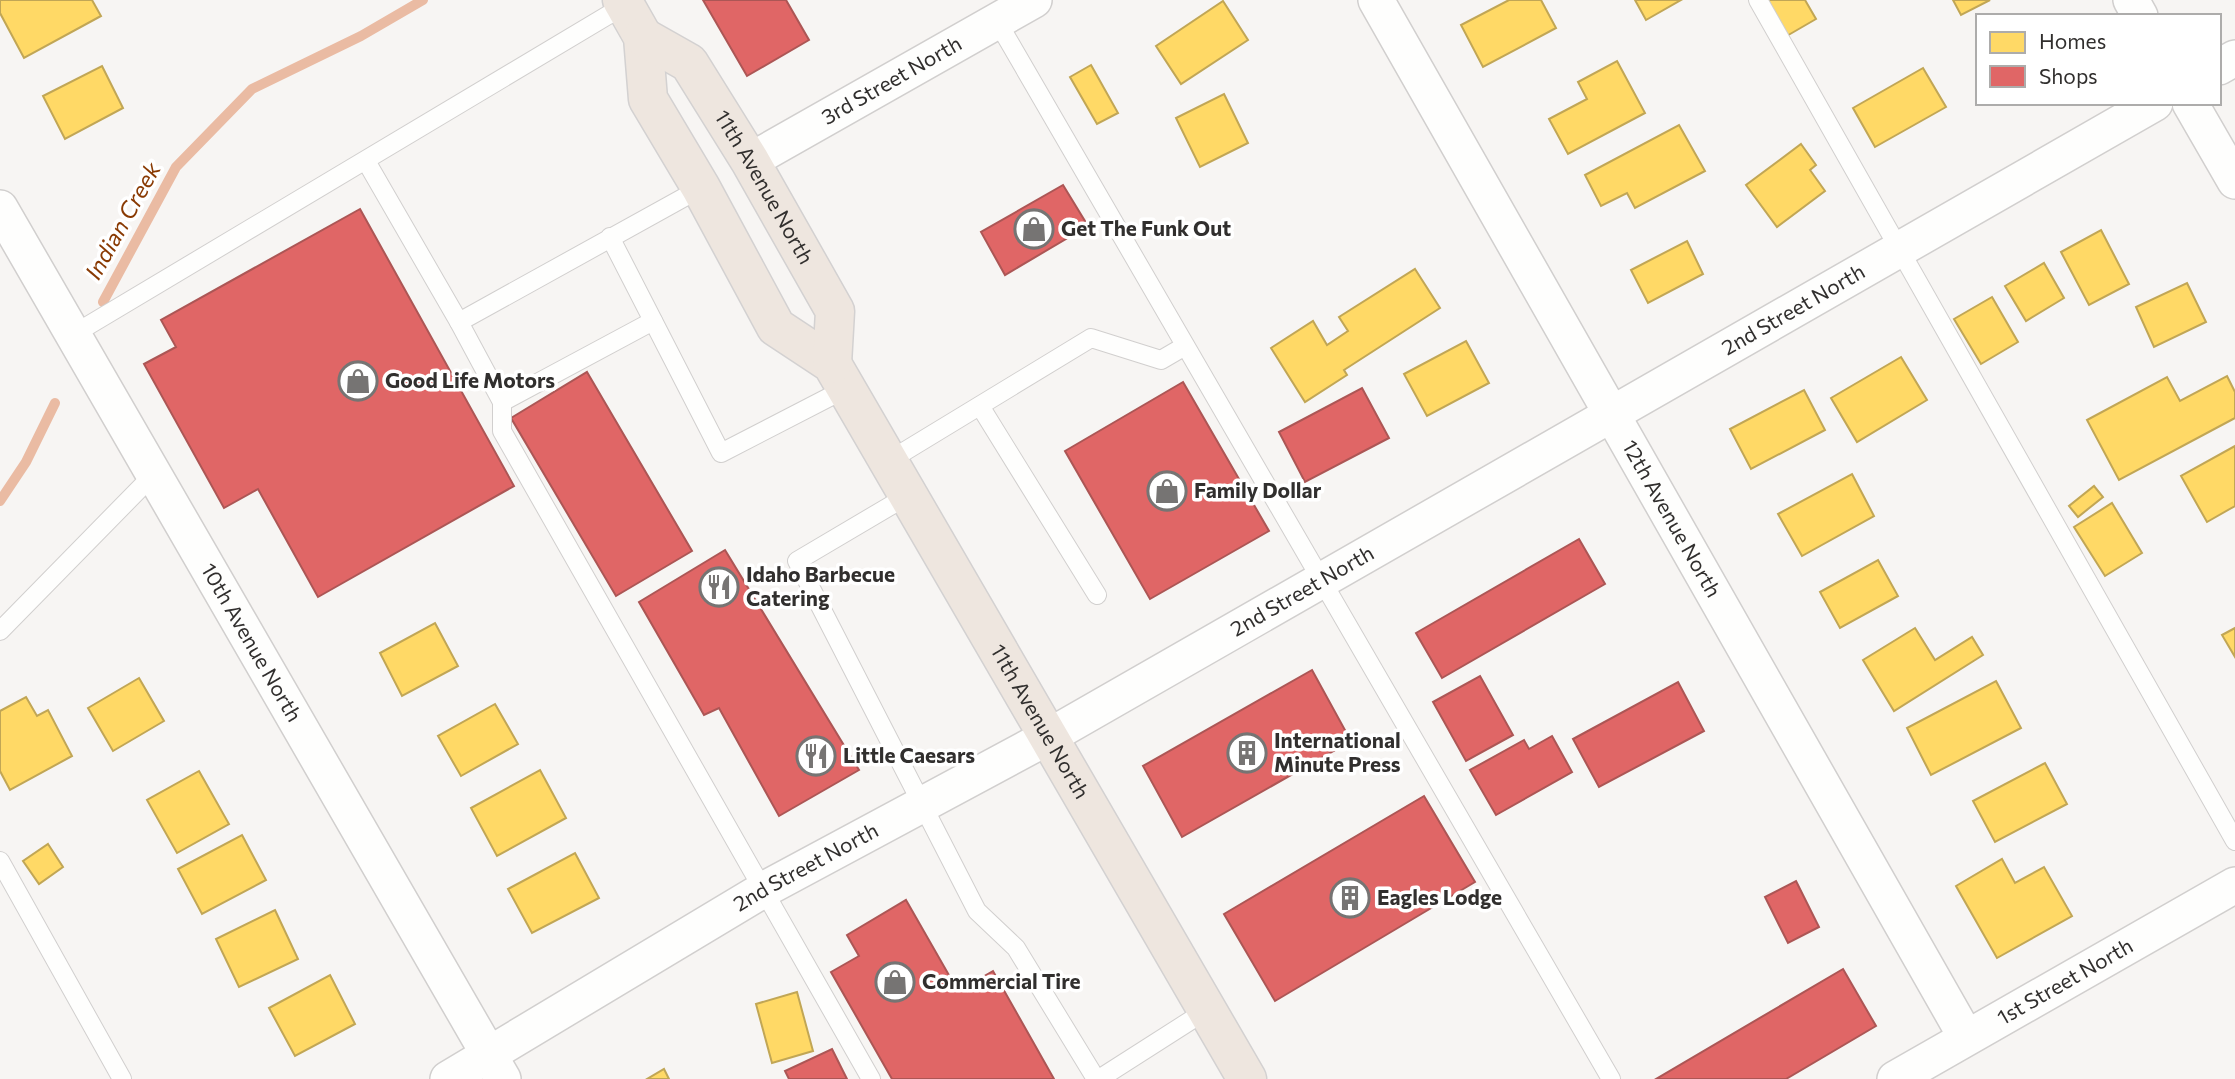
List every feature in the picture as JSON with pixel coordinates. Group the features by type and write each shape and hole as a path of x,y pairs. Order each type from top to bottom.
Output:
{"main road":[{"name":"11th Avenue North","path":"630,14 689,63 750,161 835,311 838,377"},
{"name":"11th Avenue North","path":"630,14 648,99 701,188 776,327 838,377 1247,1079"}],"street":[{"name":"3rd Street North","path":"750,161 1034,0"},
{"name":"12th Avenue North","path":"1376,0 1966,1037"},
{"name":"2nd Street North","path":"448,1079 495,1067 763,890 1048,737 2152,105"},
{"path":"2191,105 2235,181"},
{"name":"10th Avenue North","path":"0,208 495,1067"},
{"name":"1st Street North","path":"1895,1079 2235,885"}],"lane":[{"path":"1758,0 2235,841"},
{"path":"74,334 366,161 630,14"},
{"path":"997,21 1611,1079"},
{"path":"366,161 502,402 502,431 871,1079"},
{"path":"459,322 701,188"},
{"path":"610,237 721,453 838,377"},
{"path":"502,402 653,321"},
{"path":"887,462 1091,338 1161,359 1185,346"},
{"path":"980,406 1097,595"},
{"path":"0,631 154,474"},
{"path":"907,496 797,561 977,911 1016,948 1097,1079 1207,1010"},
{"path":"0,861 122,1079"}],"building: Homes":[{"path":"0,0 92,0 101,16 24,58 0,13"},
{"path":"1509,0 1541,0 1556,28 1483,67 1461,25"},
{"path":"1635,0 1681,0 1646,20"},
{"path":"1764,0 1805,0 1816,19 1785,37"},
{"path":"1953,0 1990,0 1961,15"},
{"path":"1223,1 1248,40 1181,84 1156,46"},
{"path":"1617,61 1645,113 1568,154 1549,119 1587,99 1578,82"},
{"path":"1091,65 1118,113 1097,124 1070,77"},
{"path":"102,66 123,108 65,139 43,96"},
{"path":"1923,68 1946,107 1875,147 1853,108"},
{"path":"1224,94 1248,143 1200,167 1176,118"},
{"path":"1679,125 1705,171 1635,208 1627,193 1601,206 1585,175"},
{"path":"1801,144 1816,165 1810,170 1825,191 1777,227 1746,185"},
{"path":"2101,230 2129,284 2089,305 2061,252"},
{"path":"1687,241 1703,274 1648,303 1631,270"},
{"path":"2044,263 2064,298 2026,321 2005,286"},
{"path":"1415,269 1440,308 1344,370 1347,375 1305,402 1271,348 1313,321 1327,345 1348,331 1339,317"},
{"path":"2187,283 2206,322 2154,347 2136,307"},
{"path":"1992,297 2018,342 1981,364 1954,319"},
{"path":"1466,341 1489,383 1427,416 1404,374"},
{"path":"1901,357 1927,400 1857,442 1831,398"},
{"path":"2227,376 2235,392 2235,418 2119,480 2087,420 2167,377 2180,401"},
{"path":"1804,390 1825,430 1751,469 1730,429"},
{"path":"2235,446 2235,506 2207,522 2181,476"},
{"path":"1852,474 1874,516 1802,556 1778,514"},
{"path":"2094,486 2103,497 2078,517 2069,506"},
{"path":"2112,503 2142,553 2105,576 2074,527"},
{"path":"1878,560 1898,596 1840,628 1820,592"},
{"path":"435,623 458,666 402,696 380,653"},
{"path":"1915,628 1935,660 1972,637 1983,655 1894,711 1863,660"},
{"path":"2235,628 2235,657 2222,635"},
{"path":"139,678 164,721 113,751 88,708"},
{"path":"1996,681 2021,728 1931,775 1907,728"},
{"path":"26,697 37,716 48,710 72,756 10,790 0,771 0,711"},
{"path":"495,704 518,744 461,776 438,736"},
{"path":"2045,763 2067,804 1995,842 1973,801"},
{"path":"540,770 566,818 497,856 471,808"},
{"path":"199,771 229,824 177,853 147,800"},
{"path":"242,835 266,880 202,914 178,869"},
{"path":"48,844 63,867 39,884 23,861"},
{"path":"575,853 599,898 532,933 508,889"},
{"path":"2002,859 2015,883 2044,867 2072,916 1997,958 1956,886"},
{"path":"275,910 298,959 239,987 216,939"},
{"path":"330,975 355,1024 295,1056 269,1008"},
{"path":"797,992 813,1051 772,1063 756,1004"},
{"path":"664,1069 669,1079 647,1079"}],"building: Shops":[{"path":"703,0 786,0 809,40 747,76"},
{"name":"Get The Funk Out","path":"1063,185 1088,226 1005,275 981,232"},
{"path":"360,209 514,486 318,597 258,489 224,508 144,364 176,347 161,320"},
{"path":"587,372 692,551 616,596 511,418"},
{"name":"Family Dollar","path":"1183,382 1269,531 1150,599 1065,451"},
{"path":"1362,388 1389,438 1305,482 1279,432"},
{"path":"1579,539 1605,584 1442,678 1416,633"},
{"path":"725,550 859,770 779,816 719,708 704,715 639,602"},
{"name":"International Minute Press","path":"1312,670 1351,741 1182,837 1143,766"},
{"path":"1480,676 1513,735 1466,761 1433,702"},
{"path":"1678,682 1704,731 1599,787 1573,739"},
{"path":"1552,736 1572,772 1496,815 1470,770 1524,740 1529,749"},
{"name":"Eagles Lodge","path":"1424,796 1475,882 1275,1001 1224,914"},
{"path":"1796,881 1819,927 1788,943 1765,897"},
{"name":"Commercial Tire","path":"906,900 958,991 993,971 1054,1079 892,1079 831,972 859,956 847,935"},
{"path":"1843,969 1876,1026 1786,1079 1656,1079"},
{"path":"832,1049 847,1079 789,1079 785,1071"}],"waterway":[{"name":"Indian Creek","path":"103,302 176,167 252,89 361,36 423,0"},
{"name":"Indian Creek","path":"0,501 26,462 55,403"}],"place":[{"name":"Get The Funk Out","path":"1034,229"},
{"name":"Good Life Motors","path":"358,381"},
{"name":"Family Dollar","path":"1167,491"},
{"name":"Idaho Barbecue Catering","path":"719,587"},
{"name":"International Minute Press","path":"1247,753"},
{"name":"Little Caesars","path":"816,756"},
{"name":"Eagles Lodge","path":"1350,898"},
{"name":"Commercial Tire","path":"895,982"}]}
